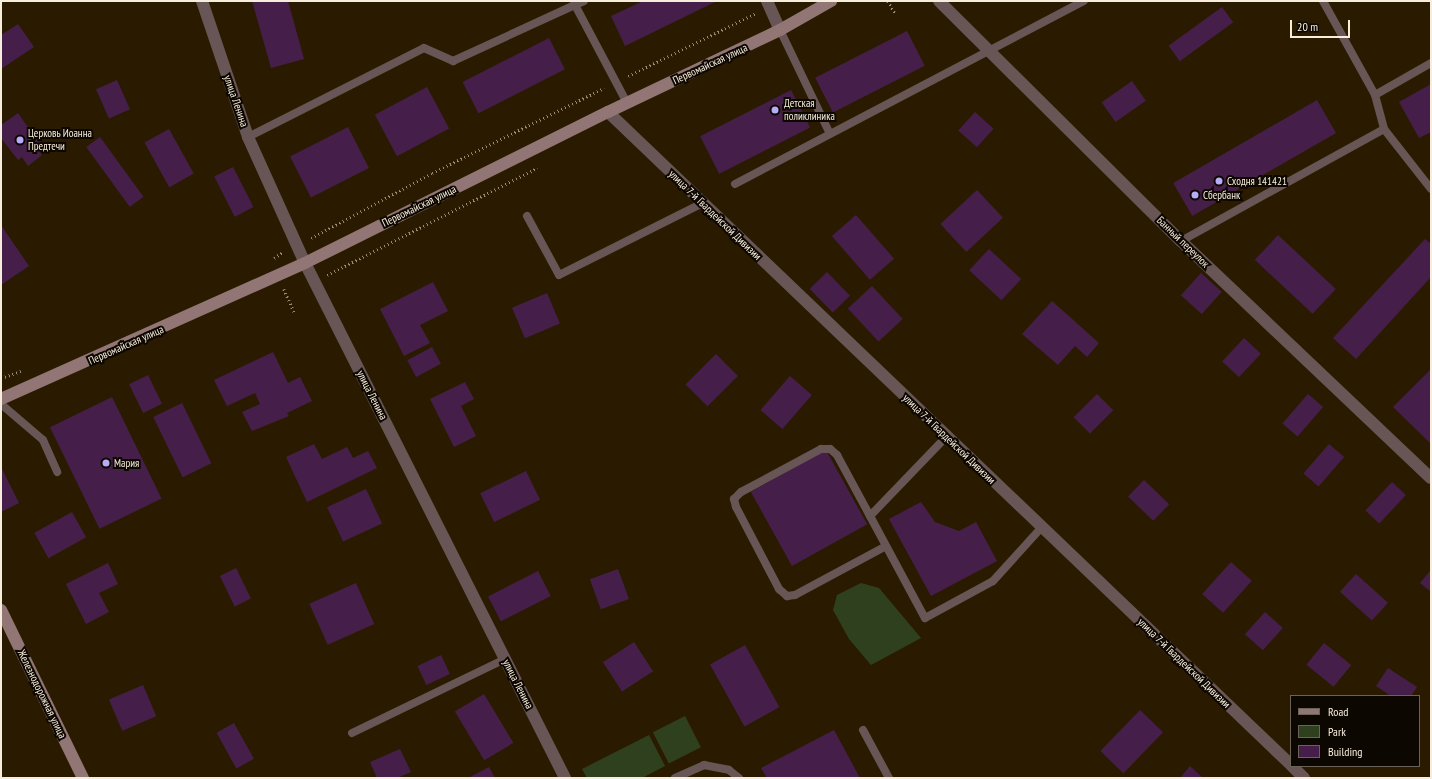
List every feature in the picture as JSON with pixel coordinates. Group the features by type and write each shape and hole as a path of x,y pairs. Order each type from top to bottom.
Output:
{"main road":[{"name":"Первомайская улица","path":"1,399 306,263 608,112 780,30 831,1"},
{"name":"Железнодорожная улица","path":"1,610 83,778"}],"street":[{"name":"улица Ленина","path":"202,1 248,137 297,245 565,778"},
{"name":"Банный переулок","path":"940,1 989,52 1181,241 1431,478"},
{"path":"769,4 780,30"},
{"name":"улица 7-й Гвардейской Дивизии","path":"608,112 1290,765"},
{"name":"улица 7-й Гвардейской Дивизии","path":"1292,767 1304,778"}],"lane":[{"path":"248,137 424,48 453,61 575,3 584,1"},
{"path":"735,184 1084,1"},
{"path":"1323,1 1375,95 1384,129 1431,189"},
{"path":"575,3 627,103"},
{"path":"780,30 830,134"},
{"path":"1375,95 1431,63"},
{"path":"1181,241 1384,129"},
{"path":"527,216 559,275 703,203"},
{"path":"1,404 43,440 57,472"},
{"path":"870,516 947,436"},
{"path":"886,546 795,595 787,596 779,588 736,507 734,499 741,492 822,449 830,449 837,455 925,618 993,581 1042,527"},
{"path":"352,733 505,659"},
{"path":"863,730 889,778"},
{"path":"675,778 704,765 729,770 739,778"}],"path":[{"path":"888,1 895,13"},
{"path":"270,260 432,173 769,4"},
{"path":"322,277 542,165"},
{"path":"1,378 28,368"}],"green space":[{"path":"861,583 879,588 921,638 871,665 849,639 833,610 837,595"},
{"path":"685,716 701,747 669,764 653,732"},
{"path":"649,735 665,766 642,778 587,778 582,769"}],"building":[{"path":"252,1 288,1 304,59 271,68"},
{"path":"643,1 717,1 625,46 611,16"},
{"path":"1222,7 1233,22 1180,61 1169,46"},
{"path":"18,24 34,47 1,69 1,35"},
{"path":"907,31 925,66 833,113 815,78"},
{"path":"549,38 565,69 478,113 463,82"},
{"path":"117,80 130,109 109,119 96,89"},
{"path":"1132,81 1146,101 1115,122 1102,102"},
{"path":"1431,84 1431,132 1419,138 1399,102"},
{"path":"427,87 449,128 397,156 375,115"},
{"path":"791,90 810,127 719,174 700,136"},
{"path":"1317,100 1336,133 1192,216 1173,183"},
{"path":"975,112 994,129 977,147 958,131"},
{"name":"Церковь Иоанна Предтечи","path":"18,113 39,143 35,146 42,155 28,166 22,157 18,160 1,138 1,125"},
{"path":"348,127 369,168 311,197 290,157"},
{"path":"169,129 194,174 169,187 145,143"},
{"path":"100,137 143,197 130,207 86,147"},
{"path":"233,167 253,207 235,217 214,177"},
{"path":"977,190 1003,218 966,252 940,224"},
{"path":"856,215 894,259 870,280 832,236"},
{"path":"1,225 29,266 1,285"},
{"path":"1278,235 1336,289 1313,314 1255,260"},
{"path":"1425,239 1431,244 1431,277 1356,359 1333,338"},
{"path":"989,249 1021,279 1001,300 969,270"},
{"path":"827,272 850,296 833,312 810,289"},
{"path":"1201,273 1222,292 1202,314 1181,295"},
{"path":"433,282 448,311 420,325 430,343 404,356 380,309"},
{"path":"872,286 903,319 879,341 848,309"},
{"path":"547,293 560,323 525,338 512,308"},
{"path":"1052,301 1099,343 1087,357 1075,346 1058,365 1022,334"},
{"path":"1244,338 1261,354 1239,377 1222,361"},
{"path":"432,347 441,364 416,377 407,360"},
{"path":"273,352 288,383 300,377 312,401 287,413 289,416 252,431 242,412 260,404 255,393 227,406 214,380"},
{"path":"716,354 738,376 708,406 686,384"},
{"path":"1431,369 1431,444 1393,407"},
{"path":"148,375 162,404 143,413 129,384"},
{"path":"790,376 812,395 782,429 760,410"},
{"path":"465,382 474,399 461,406 476,436 454,447 430,399"},
{"path":"1097,394 1113,410 1090,434 1074,417"},
{"path":"1308,394 1323,407 1298,437 1282,423"},
{"name":"Мария","path":"112,397 162,499 100,529 50,427"},
{"path":"182,403 211,463 183,477 153,417"},
{"path":"314,444 322,459 347,447 353,458 368,451 377,468 307,502 286,457"},
{"path":"1329,444 1344,457 1319,487 1303,473"},
{"path":"826,450 867,524 792,566 751,492"},
{"path":"1,467 19,503 1,512"},
{"path":"526,471 540,500 494,522 480,493"},
{"path":"1144,480 1169,504 1153,521 1128,497"},
{"path":"1392,482 1406,495 1379,523 1365,511"},
{"path":"366,489 382,523 343,542 327,507"},
{"path":"921,502 935,522 959,531 976,522 997,561 931,596 889,519"},
{"path":"72,512 86,537 48,558 34,533"},
{"path":"1231,562 1252,581 1223,613 1202,594"},
{"path":"108,563 118,584 99,593 109,612 86,624 66,584"},
{"path":"236,568 251,599 235,606 220,576"},
{"path":"618,569 629,599 601,609 590,579"},
{"path":"1431,570 1431,592 1420,583"},
{"path":"538,571 551,596 501,621 488,596"},
{"path":"1356,574 1388,603 1372,621 1340,592"},
{"path":"356,583 374,624 328,645 309,604"},
{"path":"1265,612 1283,628 1263,650 1245,634"},
{"path":"634,642 653,671 622,692 603,662"},
{"path":"1324,643 1351,665 1334,687 1306,665"},
{"path":"745,645 779,707 744,726 710,664"},
{"path":"441,655 450,674 426,685 417,666"},
{"path":"1388,668 1417,687 1412,695 1390,695 1376,686"},
{"path":"143,685 156,716 122,731 109,699"},
{"path":"484,694 513,743 484,760 455,712"},
{"path":"1140,710 1163,732 1123,773 1100,751"},
{"path":"234,723 254,759 236,769 217,733"},
{"path":"834,730 860,778 767,778 761,768"},
{"path":"400,749 411,772 397,778 377,778 370,762"},
{"path":"1190,766 1203,778 1180,778"},
{"path":"489,767 495,778 468,778"}],"place":[{"name":"Детская поликлиника","path":"775,110"},
{"name":"Церковь Иоанна Предтечи","path":"20,140"},
{"name":"Сходня 141421","path":"1219,181"},
{"name":"Сбербанк","path":"1195,195"},
{"name":"Мария","path":"106,463"}]}
